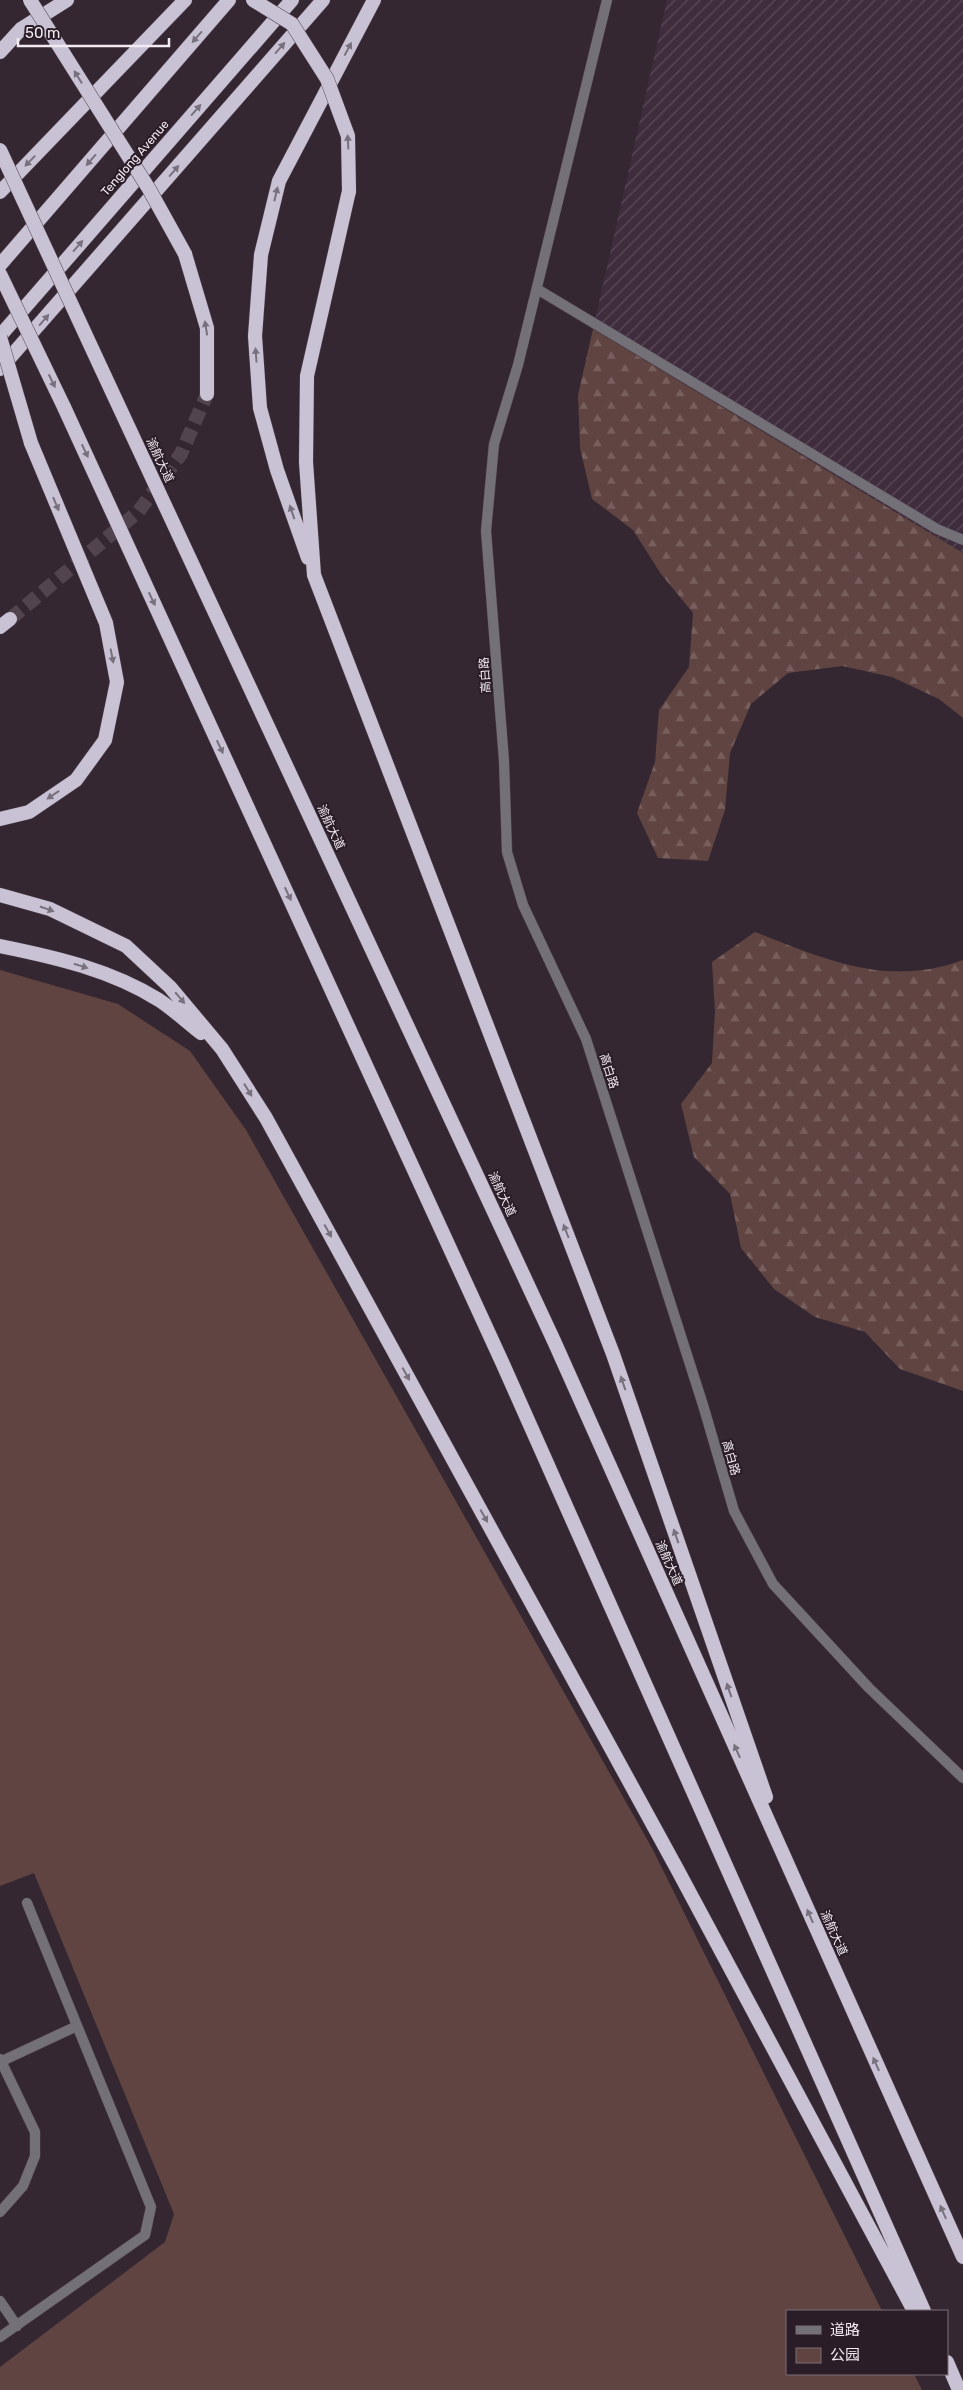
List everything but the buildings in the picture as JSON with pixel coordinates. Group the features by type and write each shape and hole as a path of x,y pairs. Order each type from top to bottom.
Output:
{"highway":[{"path":"30,0 149,190 185,254 207,328 208,394"},
{"path":"0,52 21,29 67,0"},
{"path":"0,192 185,0"},
{"path":"0,265 229,0"},
{"path":"253,0 292,24 327,79 348,136 349,191 307,376 306,462 314,575"},
{"name":"Tenglong Avenue","path":"0,336 292,0"},
{"path":"0,369 323,0"},
{"path":"374,0 279,181 262,255 255,336 260,408 277,470 314,575 613,1354 796,1885"},
{"name":"渝航大道","path":"0,150 554,1341 963,2257"},
{"path":"0,274 64,407 502,1362 924,2310"},
{"path":"0,336 30,443 106,623 117,682 105,740 76,780 29,812 0,819"},
{"path":"0,895 50,909 126,946 170,987 222,1049 266,1118 662,1841 913,2310"},
{"path":"0,946 50,956 113,976 159,1000 222,1049"},
{"path":"948,2365 957,2390"},
{"path":"948,2375 957,2390"}],"street":[{"name":"高白路","path":"607,0 518,365 494,444 486,531 504,762 507,852 523,905 586,1040 703,1405 734,1511 773,1584 869,1688 963,1778"},
{"path":"537,289 929,524 963,540"},
{"path":"0,2337 145,2235 151,2208 27,1903"},
{"path":"0,2212 23,2186 35,2156 35,2132 1,2060 76,2026"},
{"path":"0,2301 17,2326"}],"shaded area":[{"path":"667,0 963,0 963,553 593,329"}],"green space":[{"path":"593,329 963,553 963,718 939,699 892,677 842,666 788,673 751,704 730,753 725,810 708,861 658,858 637,813 655,762 659,710 689,667 693,613 661,574 633,530 592,499 580,448 578,395"},
{"path":"755,932 832,960 882,971 935,968 963,960 963,1391 900,1369 865,1332 815,1317 774,1289 741,1248 730,1194 694,1157 681,1104 712,1063 715,1012 712,962"},
{"path":"0,970 118,1004 190,1051 246,1130 652,1848 882,2310 786,2310 786,2375 914,2375 922,2390 0,2390 0,2367 165,2242 174,2214 34,1873 0,1886"}],"tunnel":[{"path":"10,619 138,512 181,454 207,394"}]}
